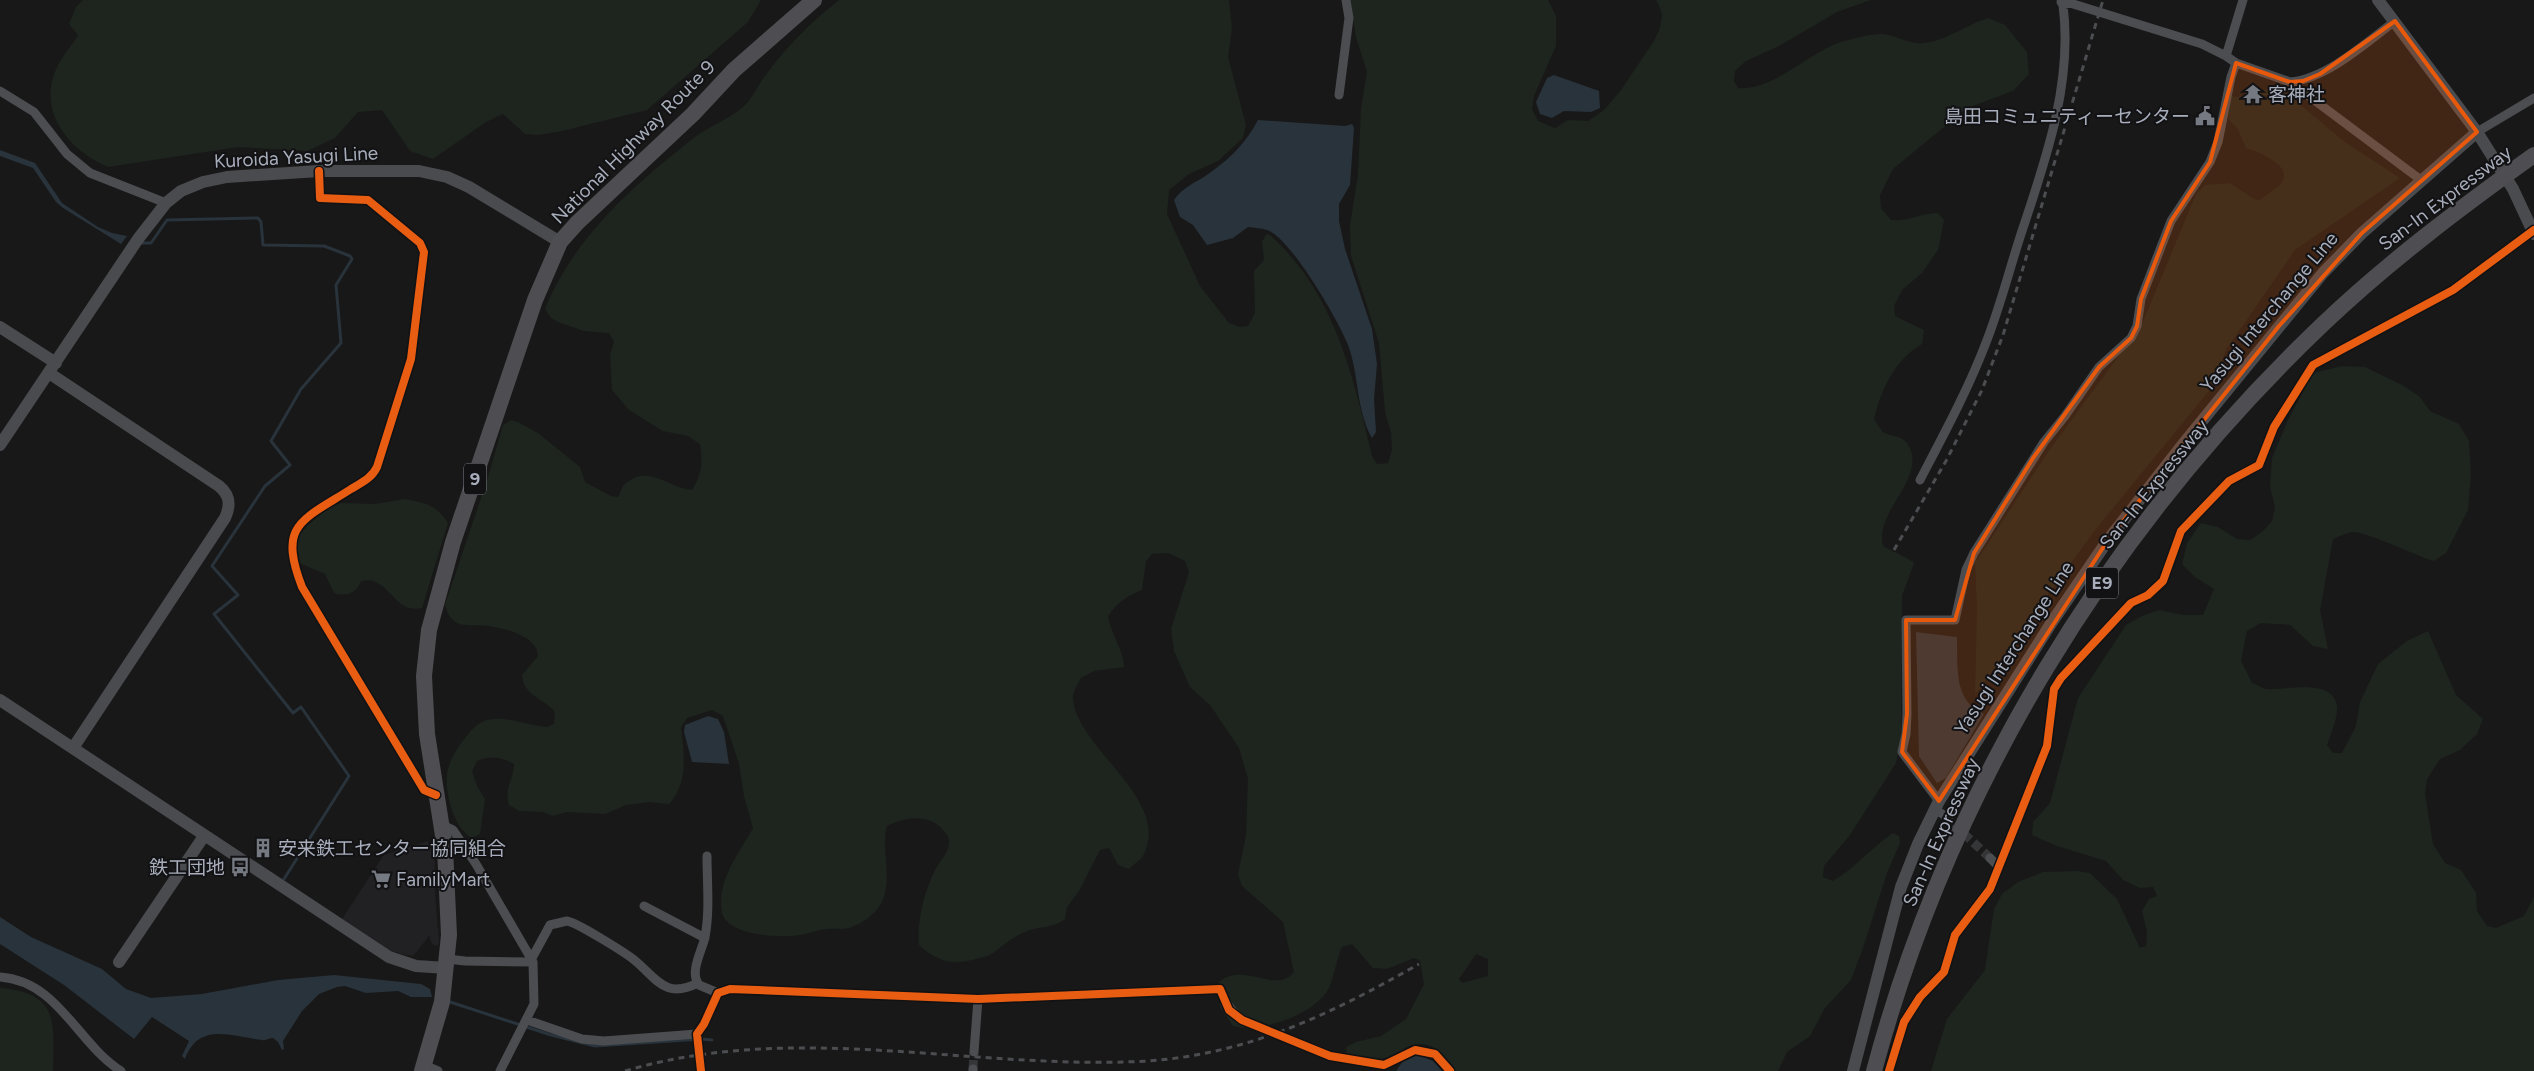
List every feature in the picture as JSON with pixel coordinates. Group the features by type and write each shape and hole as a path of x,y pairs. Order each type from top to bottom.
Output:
{"highway":[{"name":"National Highway Route 9","path":"428,1069 442,1002 447,963 448,877 427,734 424,676 426,646 433,612 453,542 535,300 560,242 622,179 693,114 734,70 814,0"},
{"name":"San-In Expressway","path":"1874,1071 1905,969 1931,898 1963,823 2035,686 2102,582 2170,491 2271,376 2373,279 2477,196 2534,155"}],"main road":[{"path":"2378,0 2477,132 2513,189 2534,232"},
{"name":"Yasugi Interchange Line","path":"1853,1071 1901,887 1939,808 2052,622 2108,540 2184,443 2323,273 2362,233 2477,132"},
{"name":"Kuroida Yasugi Line","path":"0,445 138,239 166,203 182,191 196,185 227,176 320,171 419,172 447,178 469,186 560,242"},
{"path":"0,326 52,368 218,486 226,493 229,501 225,518 73,748"},
{"path":"0,700 389,958 416,966 447,963"},
{"path":"119,962 204,836"}],"street":[{"path":"1339,95 1350,18 1346,0"},
{"path":"2226,56 2243,0"},
{"path":"1920,480 1952,419 1987,340 2049,143 2066,62 2066,32 2062,3 2202,44 2226,56 2236,64 2290,82 2421,180"},
{"path":"2290,82 2320,74 2395,21"},
{"path":"1939,808 1902,752 1908,714 1906,620 1955,620 1966,570 1974,553 2033,458 2077,401 2099,367 2131,338 2137,326 2141,299 2171,222 2210,162 2223,124 2228,91 2236,64"},
{"path":"0,91 34,112 67,154 90,172 166,203"},
{"path":"2477,132 2534,98"},
{"path":"320,171 320,198 368,200 420,243 424,252 411,359 377,467 366,480 318,510 297,528 291,542 293,564 302,587 424,790 436,794"},
{"path":"1889,1071 1904,1022 1920,997 1944,972 1955,935 1990,889 2047,746 2054,689 2061,678 2131,602 2148,595 2163,581 2180,531 2229,481 2259,465 2274,427 2313,365 2453,290 2534,232"},
{"path":"441,824 453,830 476,864 533,960"},
{"path":"698,983 696,970 705,938 708,910 707,856"},
{"path":"1990,858 1999,867"},
{"path":"644,906 705,938"},
{"path":"500,1071 534,1004 533,960 550,925 567,921 626,954 652,978 668,988 682,990 698,983"},
{"path":"447,963 533,960"},
{"path":"0,977 28,983 48,996 88,1042 121,1071"},
{"path":"698,983 718,993 730,989 978,999 1220,989 1229,1010 1242,1020 1262,1029"},
{"path":"701,1071 697,1034 704,1024 718,993"},
{"path":"974,1052 978,999"},
{"path":"525,1024 582,1039 604,1042 697,1034"},
{"path":"1330,1056 1384,1065 1415,1050 1435,1054 1450,1071"}],"highlighted area":[{"path":"2395,21 2477,132 2362,233 2279,326 2108,540 1939,801 1902,752 1907,714 1906,620 1955,620 1974,553 2033,458 2099,367 2131,338 2137,326 2141,299 2171,221 2210,162 2236,63 2290,82 2303,81 2320,74"}],"shaded area":[{"path":"83,0 761,0 748,22 647,110 539,135 525,134 503,114 486,122 433,159 410,151 382,110 358,112 335,138 307,151 238,147 108,167 81,151 69,140 60,128 54,114 51,99 52,83 57,67 78,35 69,24 76,7"},
{"path":"839,0 1229,0 1232,29 1228,57 1246,125 1243,138 1218,161 1189,174 1169,190 1167,214 1200,286 1229,323 1240,327 1248,326 1255,313 1254,271 1264,260 1262,241 1267,234 1292,258 1310,282 1338,336 1357,395 1372,456 1377,464 1388,463 1392,450 1391,433 1385,412 1379,343 1351,256 1350,225 1358,175 1361,108 1367,72 1356,37 1350,0 1548,0 1556,16 1556,46 1534,96 1532,109 1538,121 1555,128 1568,120 1588,121 1604,110 1621,90 1654,41 1660,28 1662,14 1657,1 1654,0 1871,0 1837,12 1779,46 1746,61 1735,71 1734,81 1738,88 1763,84 1826,49 1854,38 1883,34 1916,43 1925,43 1944,38 1988,18 2005,25 2027,52 2029,74 2013,91 1967,108 1893,169 1880,195 1881,208 1891,220 1903,220 1938,213 1944,220 1938,250 1922,273 1902,290 1894,306 1895,316 1924,330 1922,344 1904,359 1890,376 1874,419 1883,432 1905,440 1912,455 1912,468 1907,481 1886,519 1882,533 1883,546 1914,563 1902,596 1901,738 1896,763 1850,835 1824,866 1823,877 1833,881 1893,833 1899,836 1900,843 1887,873 1851,980 1825,1008 1810,1036 1787,1052 1778,1071 1455,1071 1442,1054 1424,1044 1409,1046 1391,1056 1380,1059 1347,1054 1346,1047 1356,1042 1381,1036 1406,1019 1424,984 1420,960 1414,958 1387,969 1373,968 1352,944 1342,947 1329,988 1322,998 1312,1006 1300,1014 1272,1024 1258,1027 1233,1026 1220,1007 1219,982 1229,976 1239,975 1278,980 1286,978 1294,972 1283,922 1242,886 1238,874 1246,836 1248,779 1239,748 1210,705 1190,687 1174,651 1171,629 1189,572 1185,561 1168,553 1152,554 1146,561 1142,590 1122,600 1108,617 1122,655 1124,667 1094,671 1081,678 1073,697 1078,718 1090,737 1135,795 1145,815 1149,835 1143,856 1129,869 1118,865 1109,848 1100,850 1079,891 1067,907 1065,919 1055,925 1020,934 988,956 962,962 946,961 932,955 919,945 920,916 925,897 935,870 949,846 949,841 943,830 937,825 930,821 916,818 901,820 887,826 885,836 887,875 885,894 881,904 875,911 856,925 800,935 780,936 743,931 726,920 722,912 721,901 725,879 753,828 744,796 739,764 723,716 712,710 687,718 681,727 684,767 680,786 669,804 649,802 626,805 605,814 566,812 553,816 543,812 519,811 509,805 508,799 508,789 514,764 500,758 491,757 477,761 472,771 477,786 485,799 480,834 472,838 465,833 451,807 448,797 447,777 454,754 469,733 482,722 495,719 547,727 554,724 555,712 551,707 530,693 526,688 522,675 538,656 532,643 520,635 504,629 457,623 448,614 445,605 488,477 503,425 511,420 538,433 580,467 585,482 611,496 618,497 625,484 634,478 642,476 659,478 692,490 701,468 700,444 688,436 663,431 629,410 612,390 610,355 614,342 609,333 584,331 558,322 551,318 545,309 557,283 572,258 608,214 650,174 695,137 742,108 781,55 799,35","holes":["1476,954 1488,959 1488,976 1462,983 1459,979"]},
{"path":"1554,75 1599,91 1600,108 1591,112 1564,111 1552,118 1540,114 1536,102 1547,78"},
{"path":"2278,86 2345,142 2400,178 2295,250 2226,350 2213,386 2096,529 1975,695 1977,608 1975,563 2048,452 2142,324 2196,194 2205,185 2230,183 2254,199 2260,200 2282,182 2283,170 2279,165 2258,152 2246,148 2237,128 2228,119 2231,96 2238,97 2240,95 2252,103 2259,102 2260,91"},
{"path":"1258,120 1345,126 1352,124 1354,128 1350,185 1339,204 1339,221 1345,249 1372,329 1377,364 1374,399 1376,432 1372,438 1363,416 1352,356 1343,333 1313,281 1288,248 1277,236 1267,230 1248,227 1233,238 1207,245 1193,225 1180,217 1174,200 1178,195 1232,155 1244,142"},
{"path":"0,150 35,163 62,203 98,227 112,233 127,236 121,244 63,208 56,202 33,168 0,156"},
{"path":"2342,366 2365,367 2404,386 2420,397 2430,411 2459,424 2469,441 2471,476 2468,510 2446,553 2434,561 2359,533 2352,532 2333,539 2320,610 2328,649 2313,646 2290,625 2261,623 2247,631 2241,661 2252,683 2266,689 2318,688 2327,691 2334,697 2337,706 2336,715 2327,745 2333,753 2342,753 2356,726 2360,702 2378,664 2407,641 2428,631 2456,695 2483,719 2477,734 2460,750 2440,759 2427,779 2425,794 2433,844 2445,863 2461,870 2476,893 2477,911 2487,926 2496,928 2524,916 2534,897 2534,1071 1931,1071 1947,1019 1985,970 1994,909 2002,894 2018,882 2043,872 2077,871 2090,873 2117,899 2140,948 2146,946 2147,932 2142,911 2149,899 2157,896 2153,887 2140,888 2123,880 2106,861 2057,846 2032,835 2033,822 2050,803 2078,698 2126,625 2142,616 2159,610 2183,615 2203,615 2214,589 2195,577 2182,564 2187,543 2201,523 2218,527 2237,539 2250,540 2262,532 2272,521 2275,507 2270,487 2272,458 2288,420 2313,373"},
{"path":"405,499 430,505 448,523 422,608 412,609 404,606 385,588 370,580 361,581 357,589 351,593 334,593 325,574 297,562 297,538 307,526 328,508 341,503 375,504"},
{"path":"1916,632 1957,637 1959,682 1962,692 1974,708 1984,714 1946,778 1937,783 1919,756"},
{"path":"708,716 718,719 724,732 729,764 692,762 684,732 685,725"},
{"path":"428,841 435,862 434,879 439,943 437,946 432,944 429,936 413,956 388,950 342,919 384,855"},
{"path":"0,917 31,937 102,969 126,989 151,998 202,994 278,980 334,975 421,984 430,989 432,997 411,997 398,991 366,993 345,986 337,987 319,994 302,1011 283,1041 284,1049 282,1050 278,1042 273,1038 263,1040 218,1034 208,1035 199,1040 191,1047 185,1059 182,1056 189,1041 152,1017 134,1039 64,985 0,944"},
{"path":"0,988 19,991 33,996 43,1003 49,1013 52,1024 53,1071 0,1071"},
{"path":"1418,1055 1433,1061 1442,1071 1396,1071 1403,1061"}],"waterway":[{"path":"142,243 151,243 167,220 258,218 261,222 263,245 324,246 350,256 352,259 336,285 341,343 301,389 271,441 290,465 265,486 212,566 238,595 214,614 293,713 301,707 349,776 284,879"},
{"path":"447,1001 551,1035 595,1046 702,1039 712,1040"}],"tunnel":[{"path":"1944,815 1990,858"},
{"path":"1262,1029 1330,1056"},
{"path":"973,1069 974,1052"}],"railway":[{"path":"1894,550 1946,461 1982,390 2003,335 2103,0"},
{"path":"625,1071 690,1056 755,1049 820,1048 1017,1060 1083,1062 1148,1061 1185,1057 1221,1050 1289,1028 1355,999 1419,964"}],"cycle path":[{"path":"319,171 320,198 368,200 420,243 424,252 411,359 377,467 366,480 307,517 299,526 294,537 292,550 302,587 424,790 436,795"},
{"path":"1889,1071 1904,1022 1920,997 1944,972 1955,935 1990,889 2047,746 2054,689 2061,678 2131,603 2148,595 2163,581 2181,531 2229,481 2259,465 2274,427 2313,365 2453,290 2534,230"},
{"path":"701,1071 697,1034 704,1024 718,993 730,989 978,999 1220,989 1229,1010 1242,1020 1330,1056 1384,1065 1415,1050 1435,1054 1450,1071"}],"place":[{"name":"客神社","path":"2253,94"},
{"name":"島田コミュニティーセンター","path":"2205,116"},
{"name":"安来鉄工センター協同組合","path":"263,848"},
{"name":"鉄工団地","path":"240,867"},
{"name":"FamilyMart","path":"381,879"}]}
